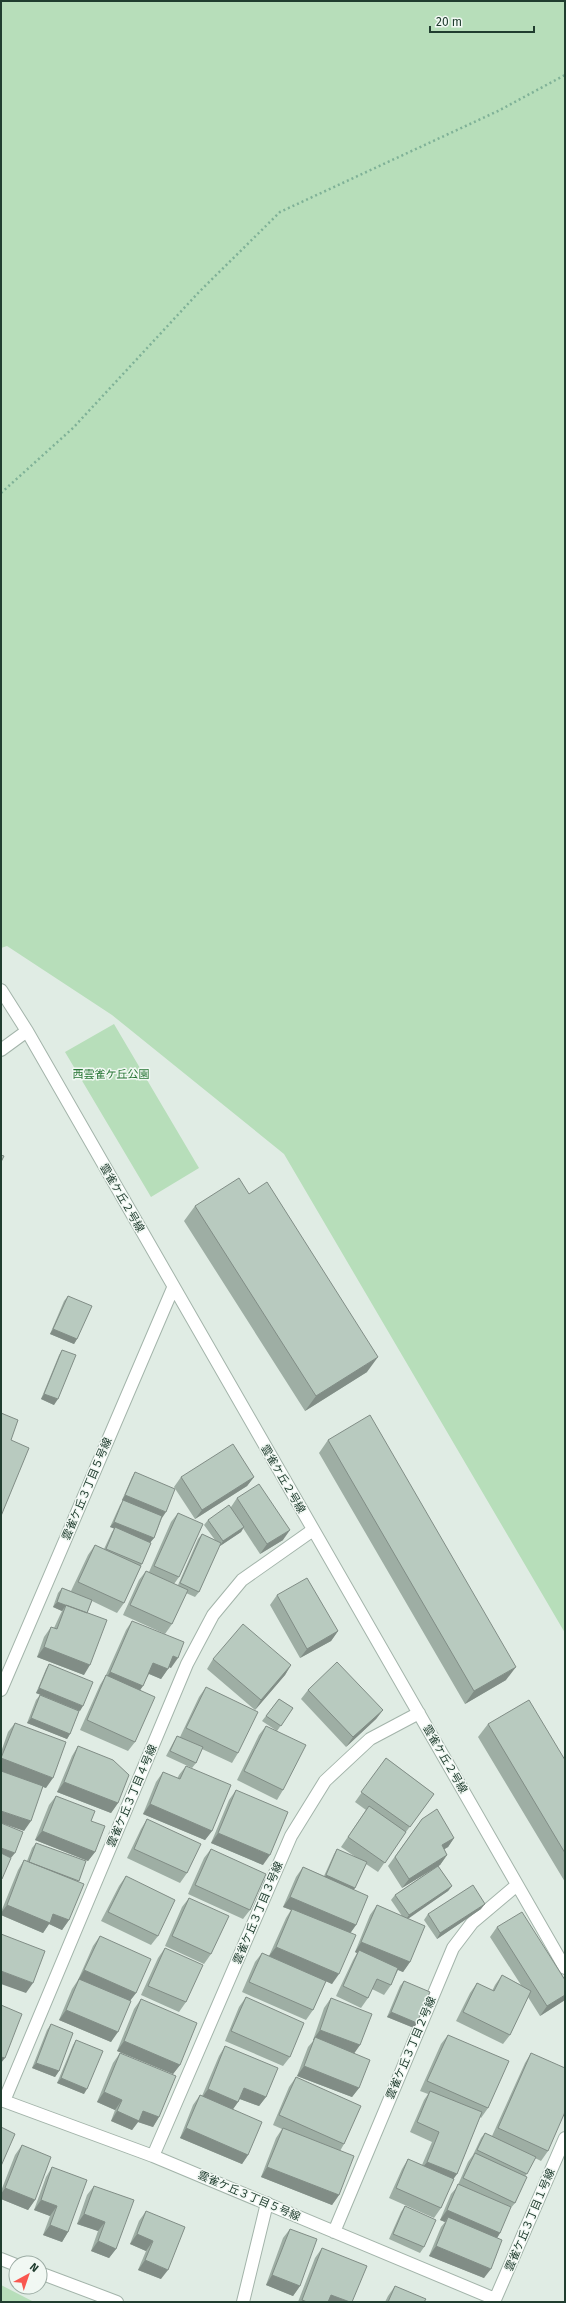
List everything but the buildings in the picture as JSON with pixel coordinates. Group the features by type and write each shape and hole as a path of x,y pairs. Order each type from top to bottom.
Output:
{"street":[{"name":"雲雀ケ丘２号線","path":"1,990 27,1031 173,1288 565,1968"},
{"path":"1,1050 27,1031"},
{"name":"雲雀ケ丘３丁目５号線","path":"1,1690 173,1288"},
{"name":"雲雀ケ丘３丁目４号線","path":"3,2101 187,1664 213,1615 242,1580 313,1530"},
{"name":"雲雀ケ丘３丁目３号線","path":"153,2156 291,1836 325,1781 370,1739 419,1713"},
{"name":"雲雀ケ丘３丁目２号線","path":"334,2232 453,1948 472,1923 517,1885"},
{"name":"雲雀ケ丘３丁目５号線","path":"3,2101 153,2156 267,2203 495,2301"},
{"name":"雲雀ケ丘３丁目１号線","path":"495,2301 565,2138"},
{"path":"243,2302 267,2203"},
{"path":"48,2277 117,2302"}],"path":[{"path":"1,494 73,428 199,292 280,212 498,111 565,75"}],"green space":[{"path":"1,1 565,1 565,1633 284,1154 112,1015 7,946 1,948"},
{"name":"西雲雀ケ丘公園","path":"114,1024 199,1168 151,1197 65,1052"},
{"path":"1,2285 8,2289 8,2295 20,2295 34,2302 1,2302"}]}
